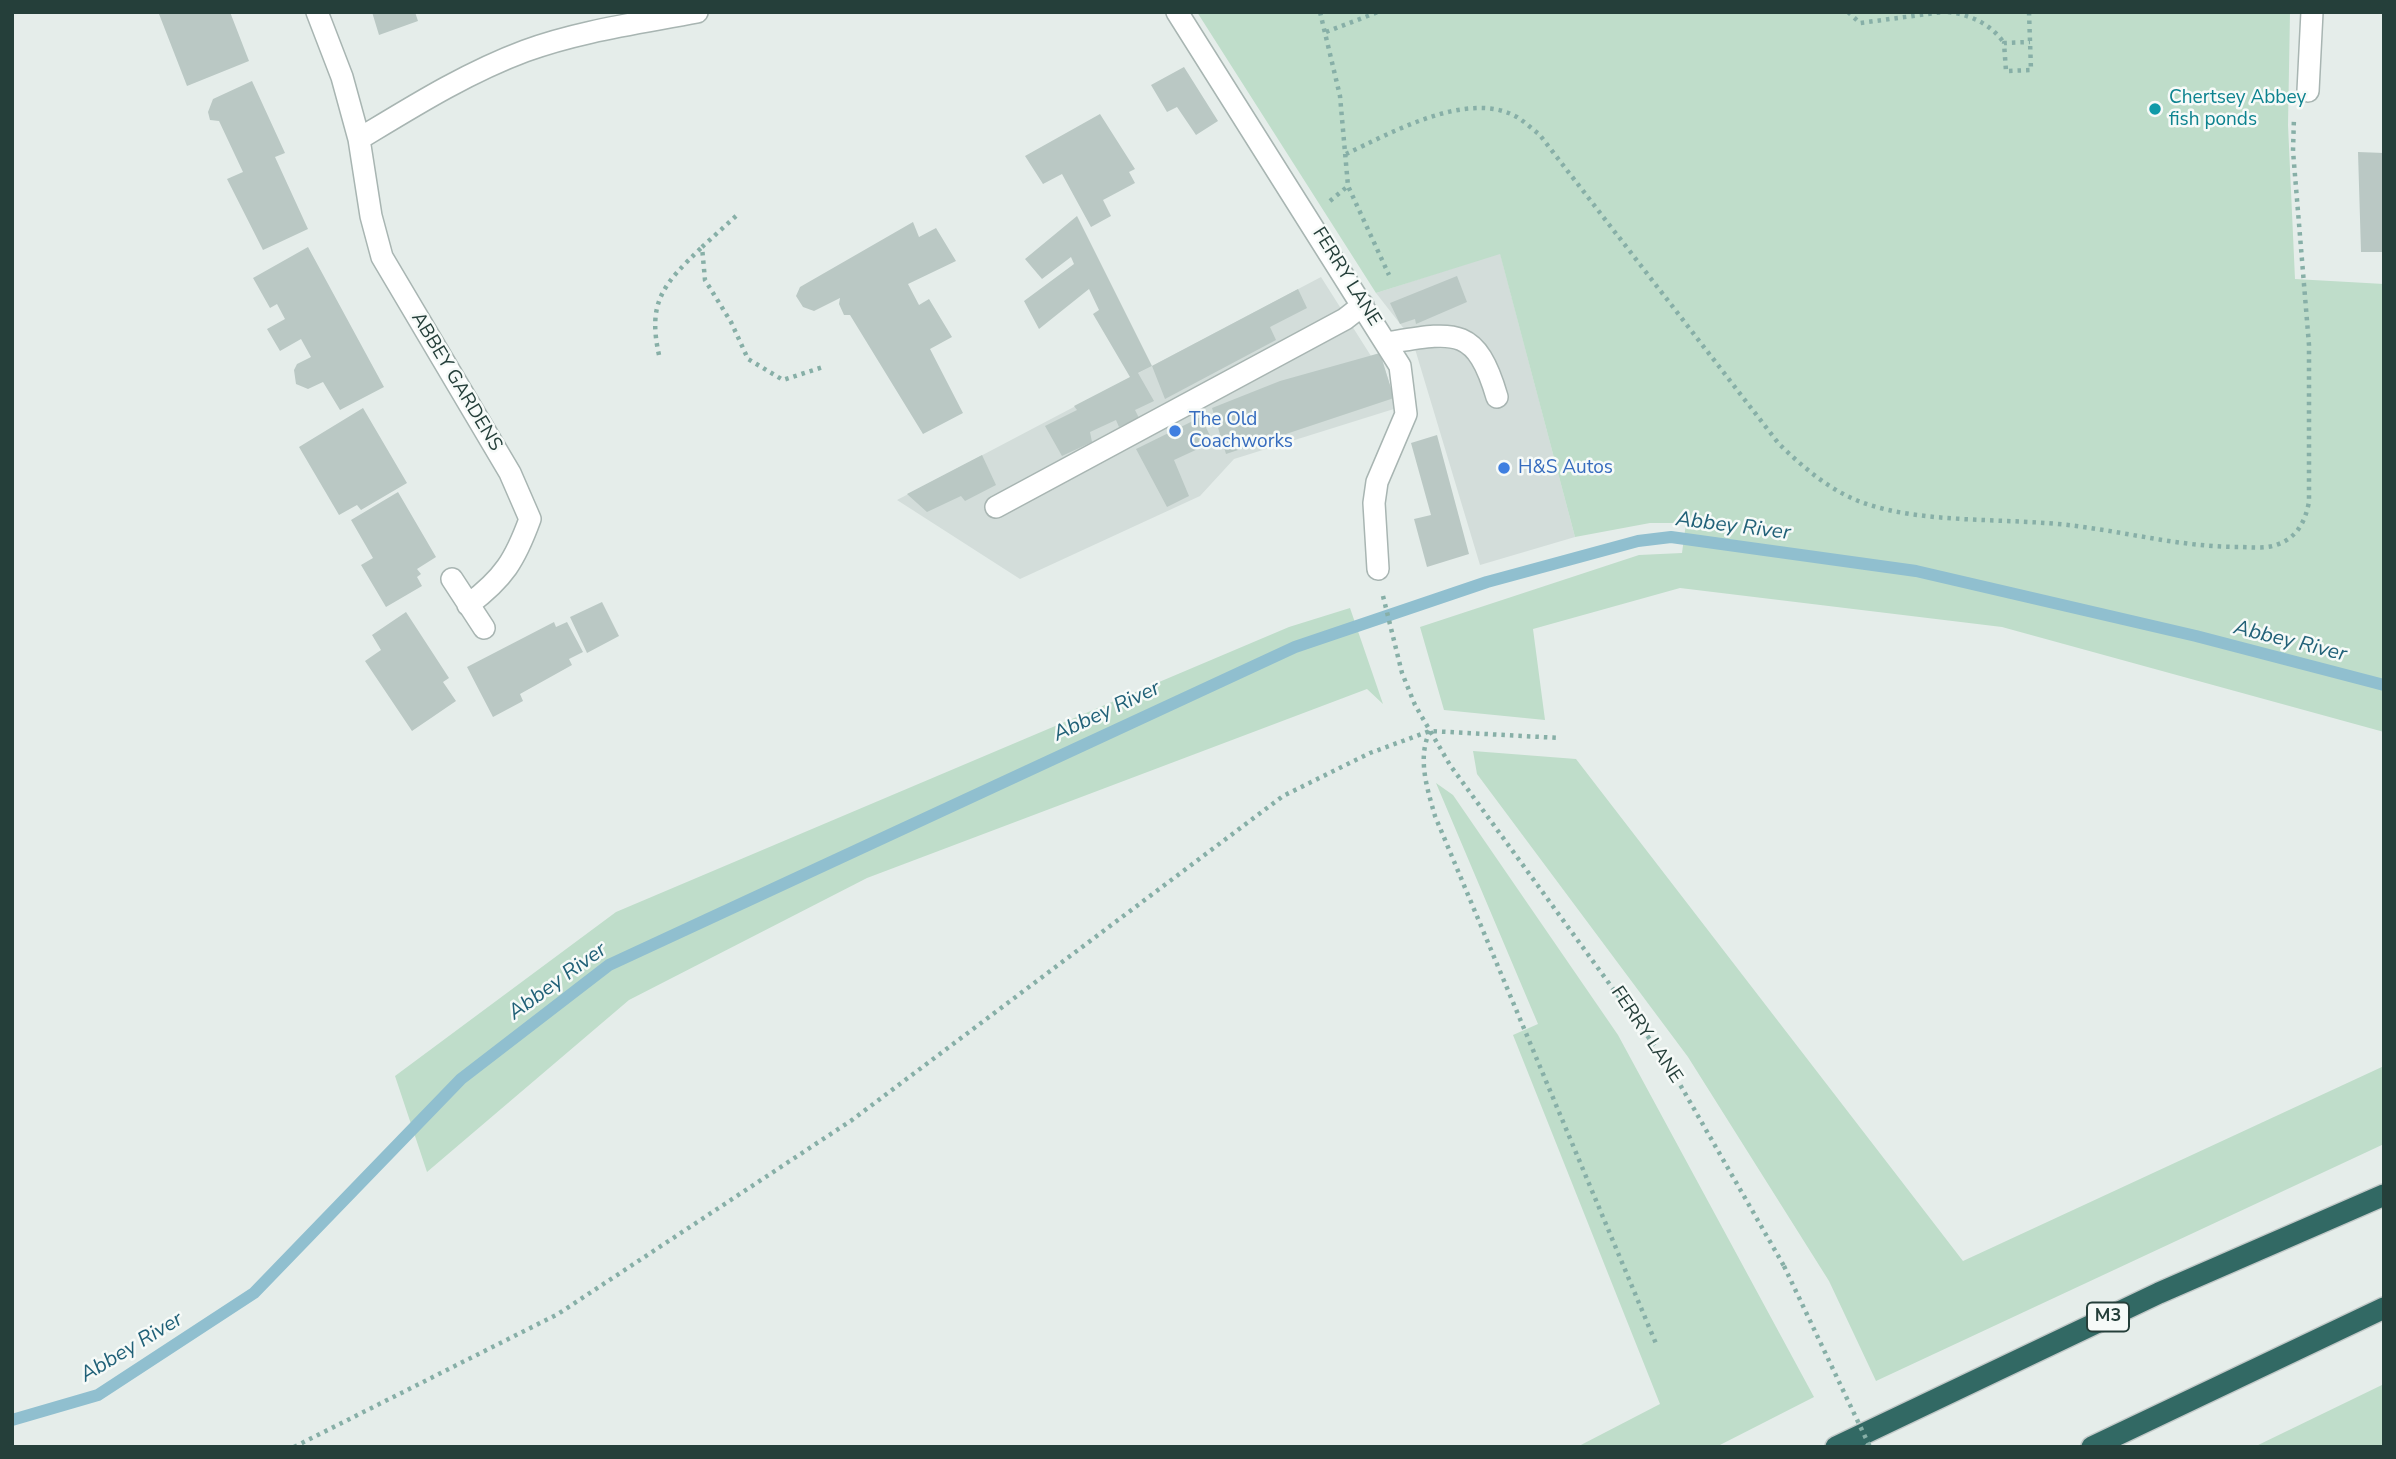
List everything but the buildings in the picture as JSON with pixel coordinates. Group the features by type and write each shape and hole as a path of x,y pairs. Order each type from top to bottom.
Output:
{"highway":[{"name":"M3","path":"1836,1447 2159,1293 2384,1195"},
{"path":"2092,1447 2384,1308"}],"street":[{"name":"ABBEY GARDENS","path":"317,12 342,77 359,139 371,216 382,257 510,473 530,519 517,555 498,583 468,605"},
{"path":"359,139 425,99 525,51 606,30 697,12"},
{"name":"FERRY LANE","path":"1177,12 1388,343 1400,366 1406,414 1377,482 1373,515 1379,576"},
{"path":"2308,91 2312,12"},
{"path":"996,507 1345,319 1363,305"},
{"path":"1388,343 1450,335 1467,342 1487,363 1497,397"},
{"path":"452,579 484,628"}],"path":[{"path":"1320,12 1340,96 1348,186 1389,275"},
{"path":"1326,32 1378,12"},
{"path":"1848,12 1860,23 1945,12 1975,19 1996,31 2004,43 2006,71 2031,70 2029,12"},
{"path":"2004,43 2029,42"},
{"path":"1346,154 1412,123 1448,112 1483,108 1516,116 1539,134 1779,444 1808,471 1860,502 1898,512 2076,526 2204,547 2275,546 2295,534 2305,521 2309,502 2309,345 2293,151 2295,103 2308,91"},
{"path":"659,355 653,328 661,291 702,247 736,216"},
{"path":"702,247 705,280 731,322 748,359 783,380 823,367"},
{"name":"FERRY LANE","path":"1379,576 1402,673 1430,731 1450,765 1670,1067 1784,1266 1870,1447"},
{"path":"1430,731 1422,747 1426,787 1435,816 1657,1346"},
{"path":"294,1447 558,1314 852,1121 1283,796 1370,753 1430,731 1560,738"}],"shaded area":[{"name":"H&S Autos","path":"1500,253 1575,537 1480,565 1412,339 1376,293"},
{"name":"The Old Coachworks","path":"1321,277 1371,356 1380,353 1397,408 1234,459 1200,496 1020,579 897,500"}],"green space":[{"path":"1197,12 2290,12 2288,125 2295,279 2384,284 2384,732 2002,627 1680,588 1533,629 1545,720 1444,710 1420,627 1639,555 1682,553 1686,523 1650,523 1575,537 1500,254 1376,293"},
{"path":"1350,608 1383,704 1367,689 867,878 629,1000 427,1172 395,1076 616,912 1289,627"},
{"path":"1473,751 1576,759 1963,1261 2384,1066 2384,1144 1876,1381 1829,1281 1688,1057 1477,774"},
{"path":"1436,783 1453,795 1618,1035 1814,1397 1716,1447 1577,1447 1660,1404 1513,1035 1538,1024"},
{"path":"2384,1384 2384,1447 2254,1447"}],"waterway":[{"name":"Abbey River","path":"12,1420 98,1395 254,1293 461,1079 609,965 1295,647 1487,582 1638,541 1671,537 1916,571 2196,636 2384,685"}],"place":[{"name":"Chertsey Abbey fish ponds","path":"2155,109"},
{"name":"The Old Coachworks","path":"1175,431"},
{"name":"H&S Autos","path":"1504,468"}]}
